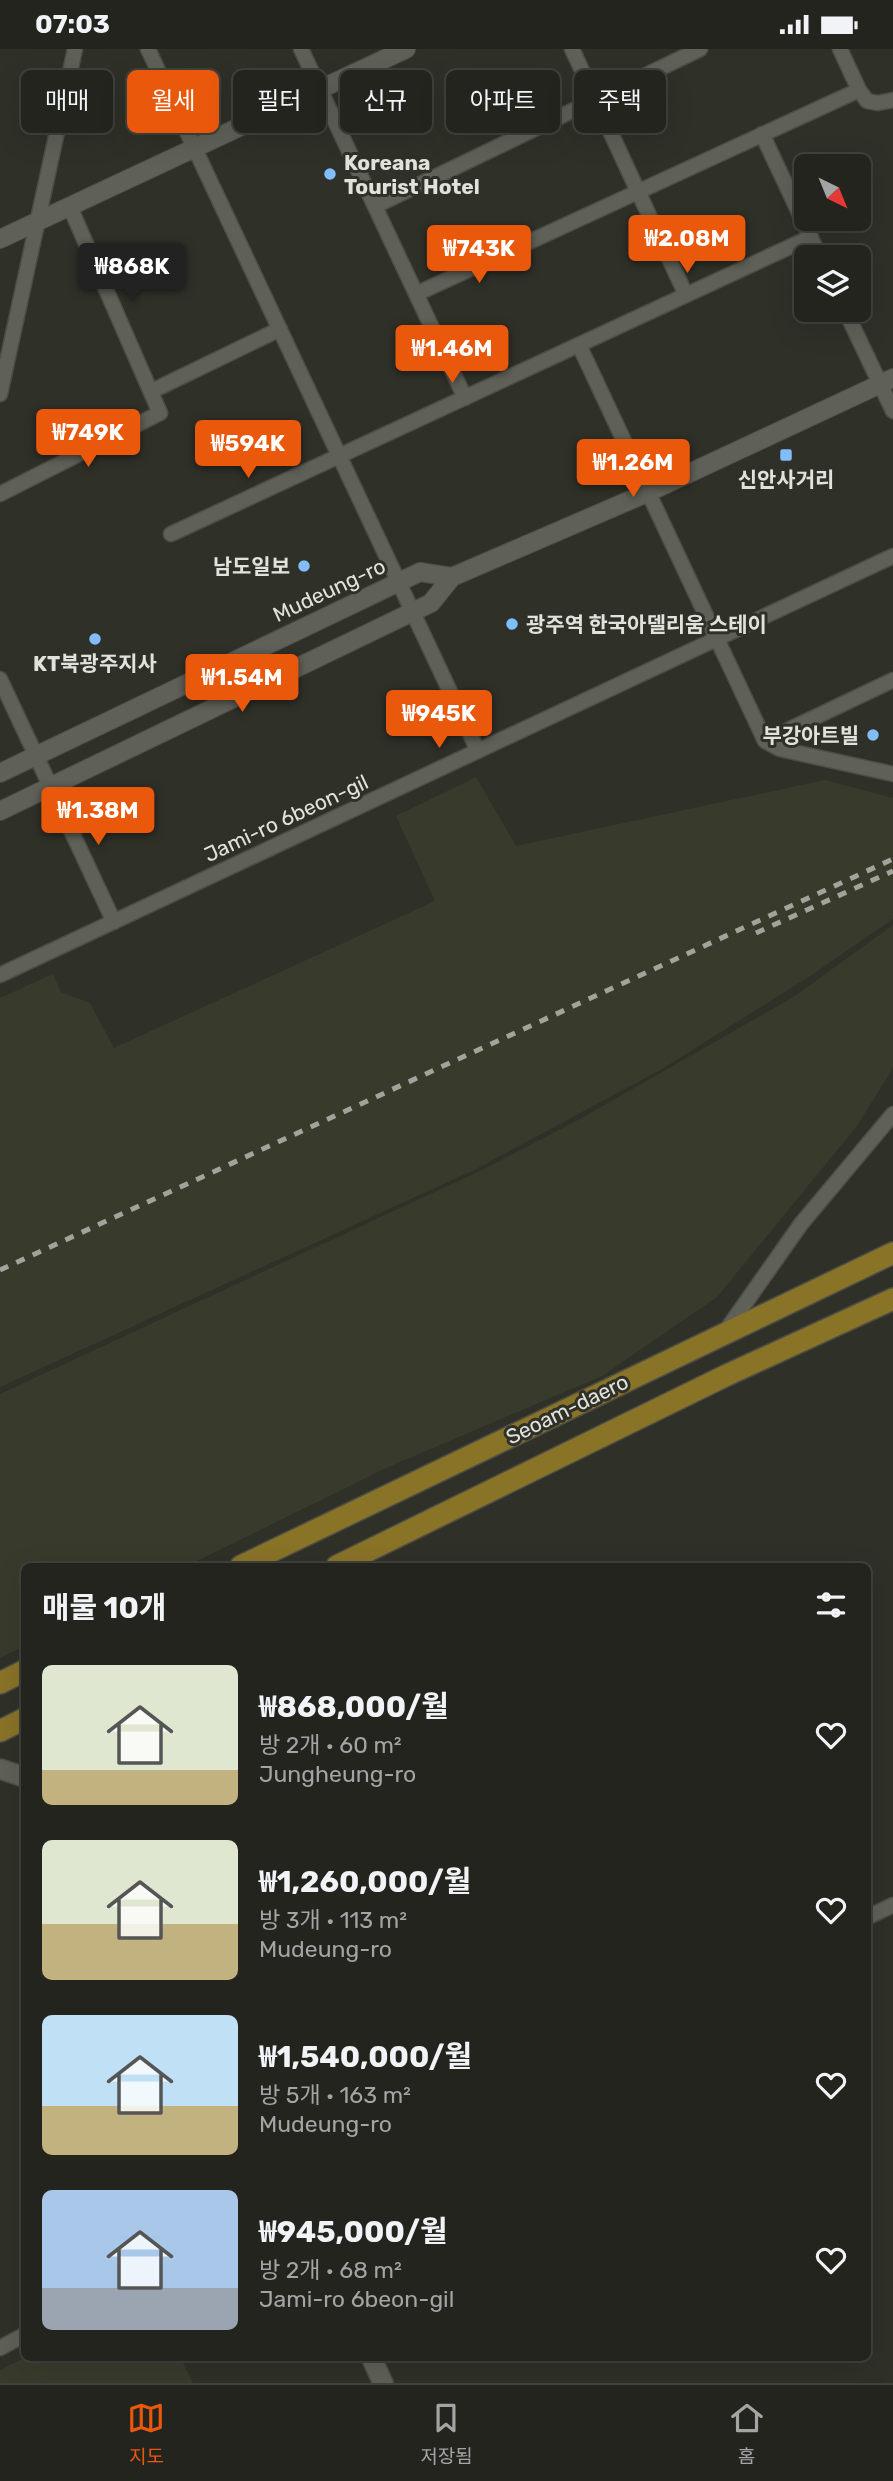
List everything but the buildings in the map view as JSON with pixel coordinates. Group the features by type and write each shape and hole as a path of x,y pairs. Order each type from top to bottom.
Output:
{"main road":[{"name":"Seoam-daero","path":"247,1563 893,1253"},
{"name":"Seoam-daero","path":"343,1563 727,1375 893,1299"},
{"path":"0,1683 21,1672"},
{"path":"0,1731 21,1720"},
{"path":"0,1769 21,1776"},
{"path":"374,2361 383,2383"}],"street":[{"path":"0,394 75,49"},
{"path":"148,49 478,751"},
{"path":"301,49 311,70"},
{"path":"326,87 406,49"},
{"path":"572,49 581,70"},
{"path":"657,70 700,49"},
{"path":"840,49 867,101 878,103 893,100"},
{"path":"416,294 859,90"},
{"path":"326,103 465,398"},
{"path":"375,206 574,110"},
{"path":"0,239 233,130"},
{"path":"610,133 685,295"},
{"path":"762,134 815,245"},
{"path":"0,494 160,413 70,207"},
{"path":"171,534 811,237"},
{"path":"852,322 887,381 893,411"},
{"path":"152,391 280,329"},
{"path":"579,345 765,741 780,749 893,774"},
{"name":"Mudeung-ro","path":"0,811 431,603 452,577 649,492 887,381"},
{"name":"Jami-ro 6beon-gil","path":"0,975 893,556"},
{"name":"Mudeung-ro","path":"0,773 420,572 452,577"},
{"path":"0,679 114,922"},
{"path":"765,741 893,680"},
{"path":"724,1333 801,1224 893,1114"},
{"path":"871,1916 893,1905"},
{"path":"0,2348 21,2337"}],"shaded area":[{"path":"476,777 516,846 825,780 893,798 893,919 810,976 662,1069 474,1170 0,1387 0,998 53,974 61,992 90,1003 114,1048 435,901 396,816"},
{"path":"893,925 893,1068 857,1126 717,1297 602,1376 386,1468 193,1563 21,1563 21,1648 0,1658 0,1394 482,1170 580,1119 795,996"},
{"path":"21,2360 182,2361 193,2383 0,2383 0,2370"}],"railway":[{"path":"0,1270 893,859"},
{"path":"756,933 893,871"}],"place":[{"name":"Koreana Tourist Hotel","path":"330,174"},
{"name":"신안사거리","path":"786,455"},
{"name":"남도일보","path":"304,566"},
{"name":"광주역 한국아델리움 스테이","path":"512,624"},
{"name":"KT북광주지사","path":"95,639"},
{"name":"부강아트빌","path":"873,735"}]}
